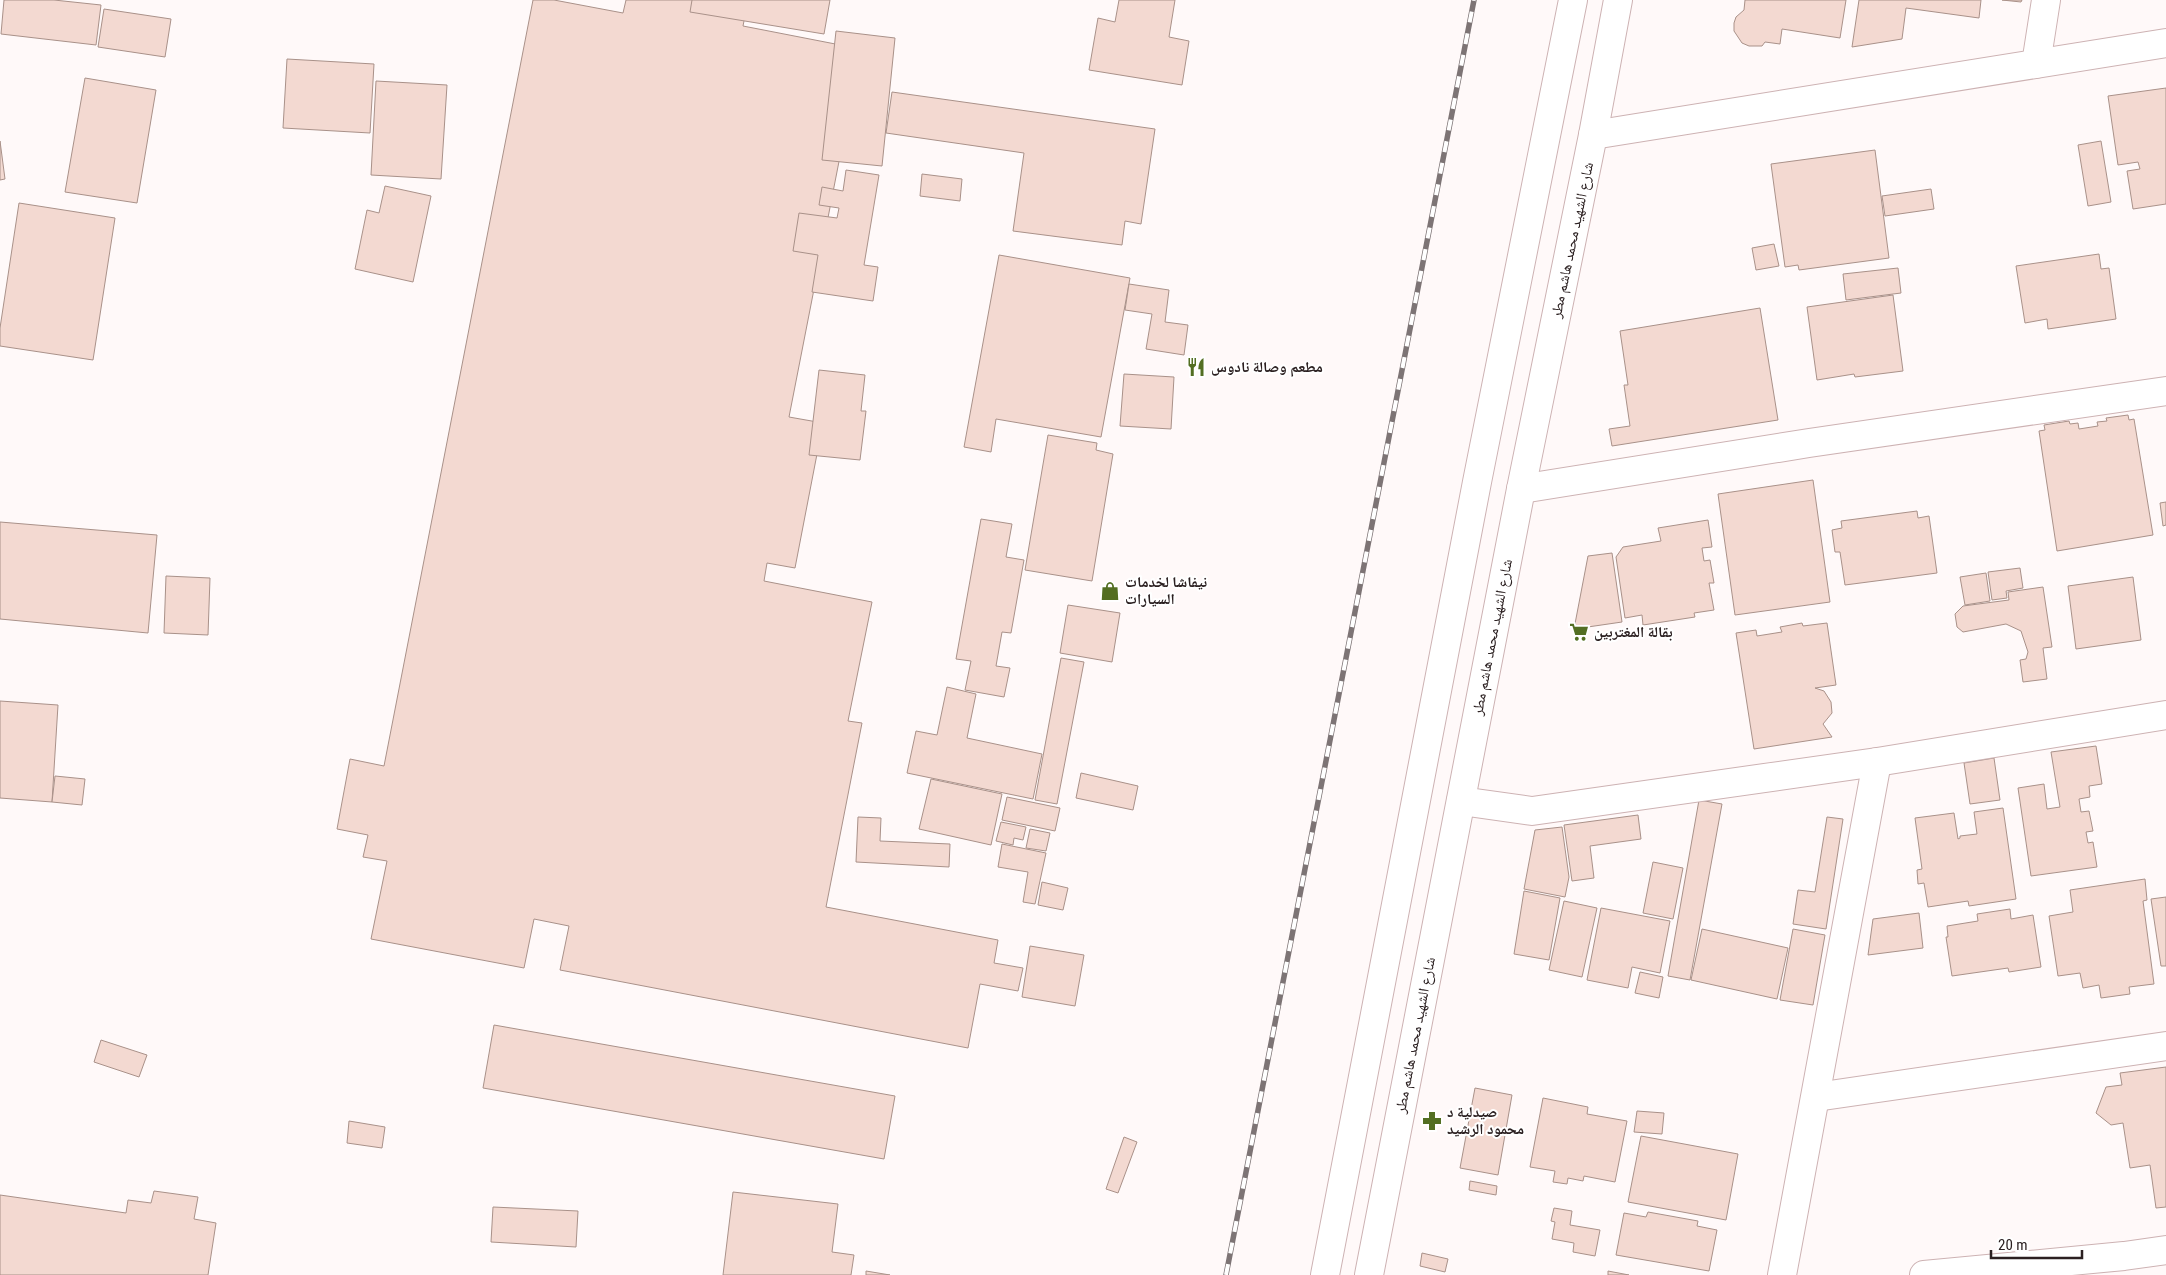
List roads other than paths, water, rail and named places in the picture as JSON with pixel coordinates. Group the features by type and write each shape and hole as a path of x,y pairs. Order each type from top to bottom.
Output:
{"street":[{"path":"1325,1275 1475,492 1573,0"},
{"name":"شارع الشهيد محمد هاشم مطر","path":"1369,1275 1618,0"},
{"path":"2036,64 2046,0"},
{"path":"1593,135 2166,43"},
{"path":"1521,489 1809,443 2166,391"},
{"path":"1461,801 1532,811 1878,762 2166,715"},
{"path":"1782,1275 1878,762"},
{"path":"1816,1097 2166,1046"},
{"path":"1924,1275 2130,1266 2166,1250"}],"railway":[{"path":"1226,1275 1474,0"}],"place":[{"name":"مطعم وصالة نادوس","path":"1196,367"},
{"name":"نيفاشا لخدمات السيارات","path":"1110,591"},
{"name":"بقالة المغتربين","path":"1579,632"},
{"name":"صيدلية د محمود الرشيد","path":"1432,1121"}]}
